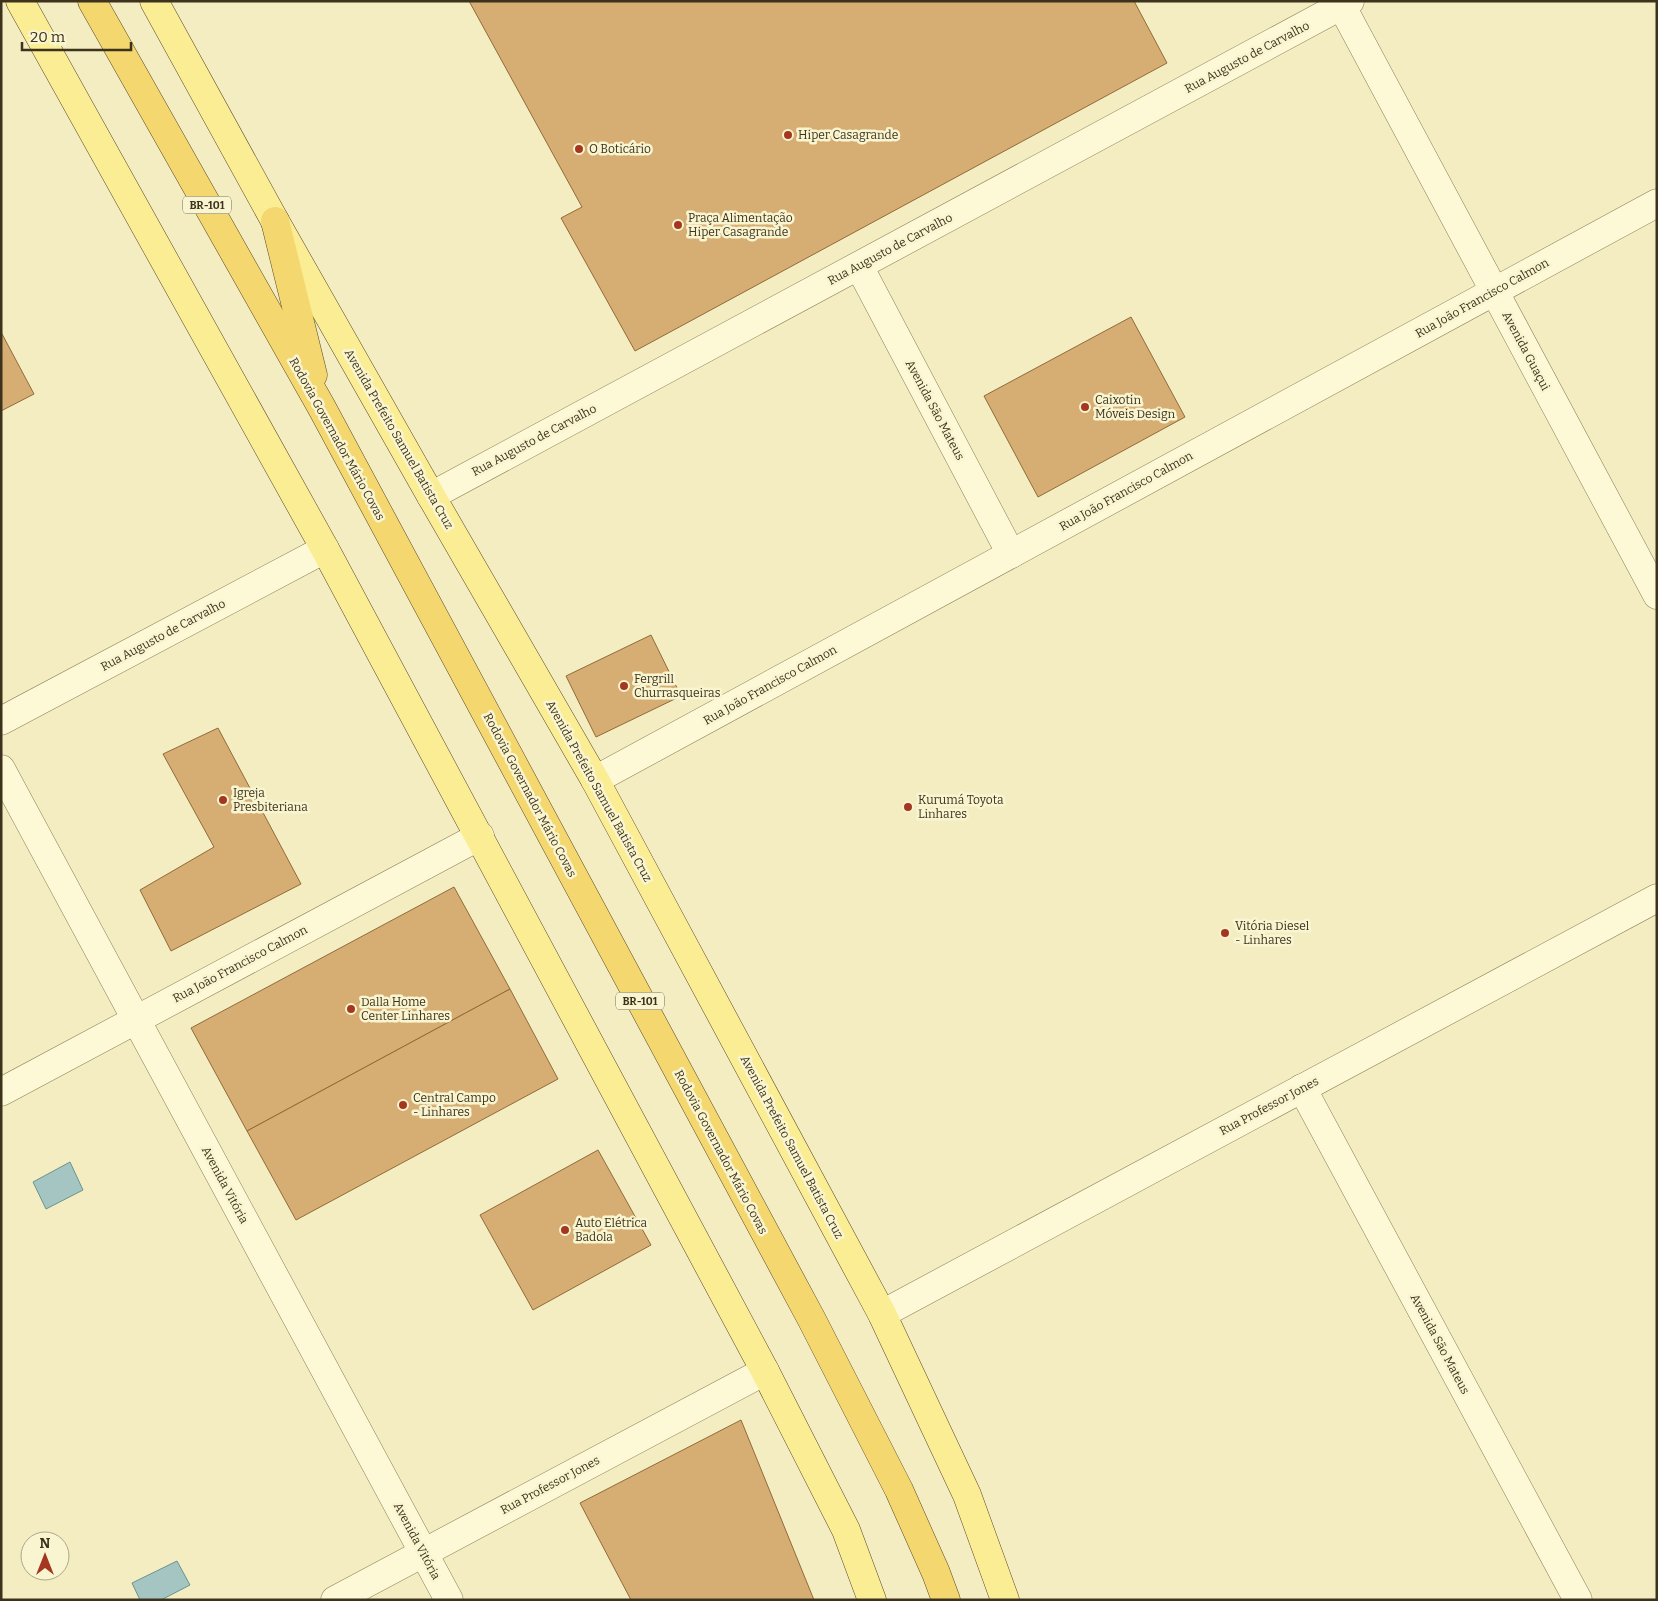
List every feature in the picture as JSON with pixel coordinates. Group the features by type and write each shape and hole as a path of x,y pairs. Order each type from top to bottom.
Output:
{"highway":[{"name":"Rodovia Governador Mário Covas","path":"92,1 322,408 816,1328 899,1490 946,1600"},
{"path":"275,221 322,408"}],"main road":[{"path":"20,1 325,549 765,1370 846,1530 872,1600"},
{"name":"Avenida Prefeito Samuel Batista Cruz","path":"154,1 275,221 595,780 882,1314 967,1495 1005,1600"}],"street":[{"name":"Rua Augusto de Carvalho","path":"431,496 1343,3"},
{"name":"Avenida Guaçui","path":"1343,3 1494,291 1657,595"},
{"name":"Rua João Francisco Calmon","path":"595,780 1657,203"},
{"name":"Avenida São Mateus","path":"859,266 1012,554"},
{"name":"Rua Augusto de Carvalho","path":"1,721 325,549"},
{"name":"Avenida Vitória","path":"1,769 449,1600"},
{"name":"Rua João Francisco Calmon","path":"1,1092 480,836"},
{"name":"Rua Professor Jones","path":"882,1314 1657,898"},
{"name":"Avenida São Mateus","path":"1302,1088 1578,1600"},
{"name":"Rua Professor Jones","path":"335,1600 765,1370"}],"water":[{"path":"70,1162 83,1190 46,1209 33,1182"},
{"path":"177,1561 190,1585 161,1600 140,1600 132,1583"}],"building":[{"name":"Hiper Casagrande","path":"469,1 1134,1 1167,63 635,351 561,218 582,207"},
{"name":"Caixotin Móveis Design","path":"1131,317 1185,417 1038,497 984,396"},
{"path":"1,332 34,394 1,411"},
{"name":"Fergrill Churrasqueiras","path":"651,635 681,696 596,737 566,676"},
{"name":"Igreja Presbiteriana","path":"218,728 301,884 171,951 140,890 214,847 163,754"},
{"name":"Dalla Home Center Linhares","path":"454,887 510,989 247,1131 191,1028"},
{"name":"Central Campo - Linhares","path":"510,989 558,1079 296,1220 247,1131"},
{"name":"Auto Elétrica Badola","path":"598,1150 651,1245 533,1310 480,1215"},
{"path":"741,1420 814,1600 631,1600 580,1503"}],"place":[{"name":"Hiper Casagrande","path":"788,135"},
{"name":"O Boticário","path":"579,149"},
{"name":"Praça Alimentação Hiper Casagrande","path":"678,225"},
{"name":"Caixotin Móveis Design","path":"1085,407"},
{"name":"Fergrill Churrasqueiras","path":"624,686"},
{"name":"Igreja Presbiteriana","path":"223,800"},
{"name":"Kurumá Toyota Linhares","path":"908,807"},
{"name":"Vitória Diesel - Linhares","path":"1225,933"},
{"name":"Dalla Home Center Linhares","path":"351,1009"},
{"name":"Central Campo - Linhares","path":"403,1105"},
{"name":"Auto Elétrica Badola","path":"565,1230"}]}
